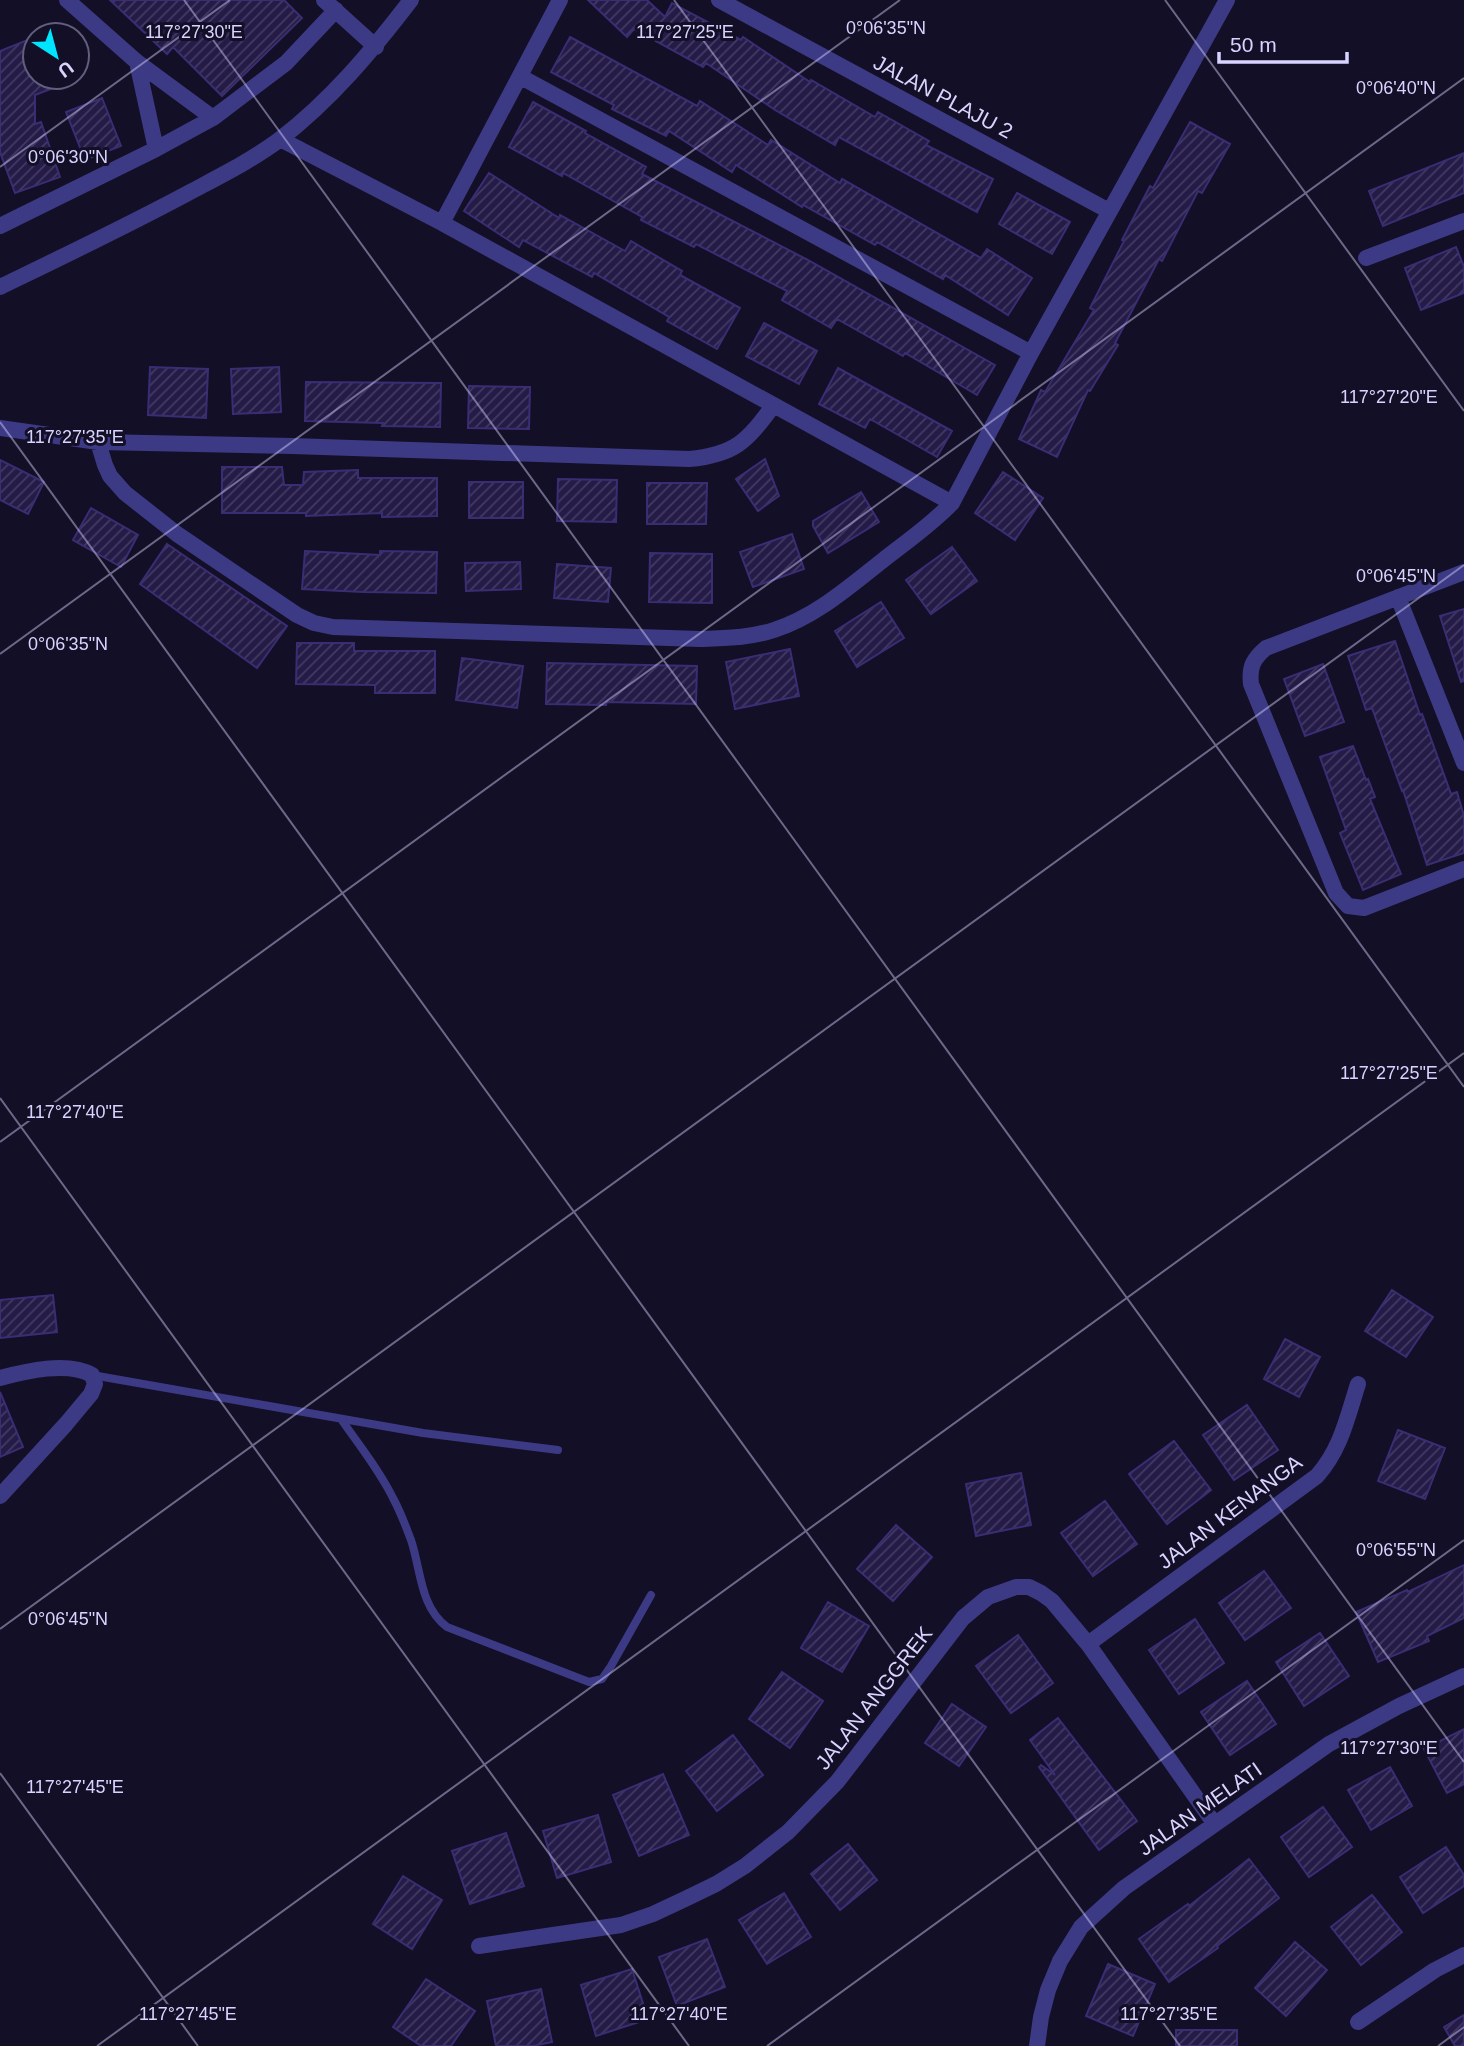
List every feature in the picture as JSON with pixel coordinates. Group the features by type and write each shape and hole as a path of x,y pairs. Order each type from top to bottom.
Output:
{"street":[{"path":"67,0 137,62 213,118"},
{"path":"0,287 150,214 252,159 312,113 343,83 376,47 411,0"},
{"path":"442,223 560,0"},
{"name":"JALAN PLAJU 2","path":"719,0 1110,211"},
{"path":"99,442 105,465 118,485 177,534 314,623 332,626 700,639 750,636 799,621 937,519 952,503 1031,354 1227,0"},
{"path":"2,219 156,149 213,118 286,63 330,5 376,47"},
{"path":"137,62 156,149"},
{"path":"521,76 1031,354"},
{"path":"280,139 442,223 952,503"},
{"path":"1366,258 1464,221"},
{"path":"0,429 99,442 689,459 706,457 739,445 773,406"},
{"path":"1464,572 1266,648 1255,656 1250,673 1251,684 1336,893 1348,906 1364,908 1464,869"},
{"path":"1398,597 1464,763"},
{"path":"0,1378 70,1367 92,1375 95,1384 91,1394 0,1496"},
{"name":"JALAN KENANGA","path":"1088,1644 1317,1475 1330,1461 1339,1444 1358,1384"},
{"name":"JALAN ANGGREK","path":"479,1946 621,1925 685,1899 745,1866 788,1832 837,1782 963,1618 988,1597 1016,1587 1029,1587 1052,1601 1088,1644 1214,1823"},
{"name":"JALAN MELATI","path":"1037,2046 1048,1990 1060,1961 1081,1927 1124,1888 1329,1744 1399,1706 1464,1676"},
{"path":"1358,2022 1435,1970 1464,1955"}],"lane":[{"path":"92,1375 423,1433 558,1450"},
{"path":"341,1419 395,1501 411,1541 430,1608 436,1619 447,1628 589,1682 602,1679 651,1595"}],"building":[{"path":"110,0 284,0 302,18 222,96 173,47 167,54"},
{"path":"588,0 647,0 665,17 672,3 741,40 743,37 810,82 811,80 875,117 878,112 929,141 926,145 993,179 977,212 839,137 835,145 775,110 706,63 703,67 634,29 627,37"},
{"path":"570,37 697,106 700,101 768,145 771,140 840,183 842,179 981,258 987,249 1032,278 1008,315 945,275 943,279 877,242 875,245 803,205 802,207 736,165 732,172 669,131 666,136 612,109 614,105 551,72"},
{"path":"21,43 21,91 45,91 35,95 35,124 41,122 60,177 15,193 0,152 0,51"},
{"path":"102,98 121,146 85,160 66,112"},
{"path":"533,102 646,167 642,174 806,259 995,365 977,395 905,353 903,356 837,319 831,328 782,300 787,291 696,244 694,247 641,220 642,217 563,173 562,176 509,147"},
{"path":"1190,122 1230,144 1202,193 1198,191 1162,261 1159,259 1115,343 1118,345 1090,391 1088,390 1057,457 1019,439 1041,390 1045,392 1094,310 1090,308 1150,186 1153,188"},
{"path":"1464,153 1464,193 1383,226 1369,191"},
{"path":"489,173 559,218 560,215 625,251 631,241 682,271 680,275 740,308 717,349 667,321 669,317 594,273 592,277 523,240 519,247 464,211"},
{"path":"1017,193 1070,222 1052,254 999,224"},
{"path":"1456,247 1464,267 1464,293 1421,310 1405,268"},
{"path":"764,323 817,351 799,384 746,356"},
{"path":"150,367 208,369 206,418 148,415"},
{"path":"279,367 281,412 233,414 231,369"},
{"path":"838,368 952,431 937,457 870,419 865,428 819,404"},
{"path":"306,382 441,383 440,427 305,421"},
{"path":"469,386 530,387 529,429 468,428"},
{"path":"765,459 779,496 758,511 736,479"},
{"path":"0,460 44,482 28,514 0,500"},
{"path":"222,467 282,467 284,485 303,485 304,472 358,470 358,478 437,478 437,516 382,517 382,513 306,516 306,513 222,513"},
{"path":"1003,472 1043,498 1015,540 975,513"},
{"path":"558,479 617,480 616,522 557,521"},
{"path":"469,482 523,482 523,518 469,518"},
{"path":"647,483 707,483 706,524 647,524"},
{"path":"861,492 879,522 828,553 813,526 813,521"},
{"path":"91,508 138,535 121,567 73,540"},
{"path":"792,534 804,569 753,587 740,552"},
{"path":"167,544 287,626 257,668 140,584"},
{"path":"952,547 977,581 931,614 906,580"},
{"path":"305,551 380,555 380,551 437,552 436,593 302,589"},
{"path":"650,553 712,554 712,603 649,602"},
{"path":"520,562 521,589 466,591 465,563"},
{"path":"557,564 611,568 608,602 554,598"},
{"path":"881,602 904,638 857,667 835,631"},
{"path":"1464,609 1464,681 1461,682 1440,616"},
{"path":"1395,641 1451,794 1457,792 1464,816 1464,853 1427,865 1403,790 1372,708 1366,710 1348,656"},
{"path":"297,643 354,643 354,651 435,651 435,693 375,693 375,685 296,684"},
{"path":"790,649 799,696 735,709 726,662"},
{"path":"462,658 523,666 517,708 456,700"},
{"path":"547,663 697,666 696,704 546,704"},
{"path":"1323,664 1344,722 1305,736 1284,679"},
{"path":"1353,746 1375,797 1370,799 1401,874 1363,890 1340,833 1346,830 1320,757"},
{"path":"1392,1290 1433,1317 1406,1357 1365,1331"},
{"path":"53,1295 57,1332 0,1338 0,1300"},
{"path":"1285,1339 1320,1357 1299,1397 1264,1379"},
{"path":"0,1392 23,1447 0,1457"},
{"path":"1247,1405 1278,1450 1234,1480 1203,1435"},
{"path":"1398,1430 1445,1448 1425,1499 1378,1481"},
{"path":"1174,1441 1211,1490 1167,1524 1129,1474"},
{"path":"1021,1473 1031,1525 976,1536 966,1484"},
{"path":"1105,1501 1137,1544 1093,1576 1061,1533"},
{"path":"896,1525 932,1557 893,1601 857,1569"},
{"path":"1464,1565 1464,1618 1427,1636 1429,1641 1378,1662 1356,1612 1407,1590 1408,1592"},
{"path":"1264,1571 1291,1608 1245,1640 1219,1603"},
{"path":"828,1602 869,1626 842,1672 801,1648"},
{"path":"1195,1619 1224,1663 1179,1694 1149,1650"},
{"path":"1320,1633 1349,1676 1304,1706 1276,1662"},
{"path":"1018,1635 1053,1683 1011,1713 976,1666"},
{"path":"782,1672 823,1701 790,1748 749,1719"},
{"path":"1247,1681 1276,1724 1230,1755 1201,1712"},
{"path":"952,1704 986,1727 959,1766 925,1743"},
{"path":"1058,1718 1137,1821 1099,1850 1039,1767 1041,1765 1055,1775 1030,1740"},
{"path":"1464,1729 1464,1784 1447,1793 1424,1749"},
{"path":"733,1735 763,1775 717,1811 686,1771"},
{"path":"1390,1767 1412,1806 1371,1830 1348,1790"},
{"path":"663,1774 689,1835 639,1856 613,1795"},
{"path":"1323,1807 1352,1847 1309,1877 1281,1837"},
{"path":"598,1815 611,1862 557,1878 543,1831"},
{"path":"506,1833 524,1886 470,1904 452,1851"},
{"path":"848,1844 877,1880 840,1910 811,1874"},
{"path":"1446,1847 1464,1875 1464,1886 1423,1913 1400,1877"},
{"path":"1249,1859 1279,1898 1217,1946 1218,1948 1169,1982 1139,1939 1188,1904 1189,1906"},
{"path":"403,1876 442,1900 412,1949 373,1924"},
{"path":"784,1893 811,1937 767,1964 739,1920"},
{"path":"1372,1895 1402,1932 1361,1965 1331,1927"},
{"path":"707,1939 725,1987 677,2006 659,1957"},
{"path":"1295,1942 1327,1970 1286,2016 1255,1988"},
{"path":"1108,1964 1155,1984 1133,2036 1086,2016"},
{"path":"632,1969 648,2019 596,2036 581,1985"},
{"path":"426,1979 475,2011 451,2046 421,2046 393,2027"},
{"path":"541,1989 552,2042 533,2046 496,2046 487,2001"},
{"path":"1464,2015 1464,2046 1455,2046 1444,2027"},
{"path":"1176,2030 1237,2030 1237,2046 1176,2046"}]}
